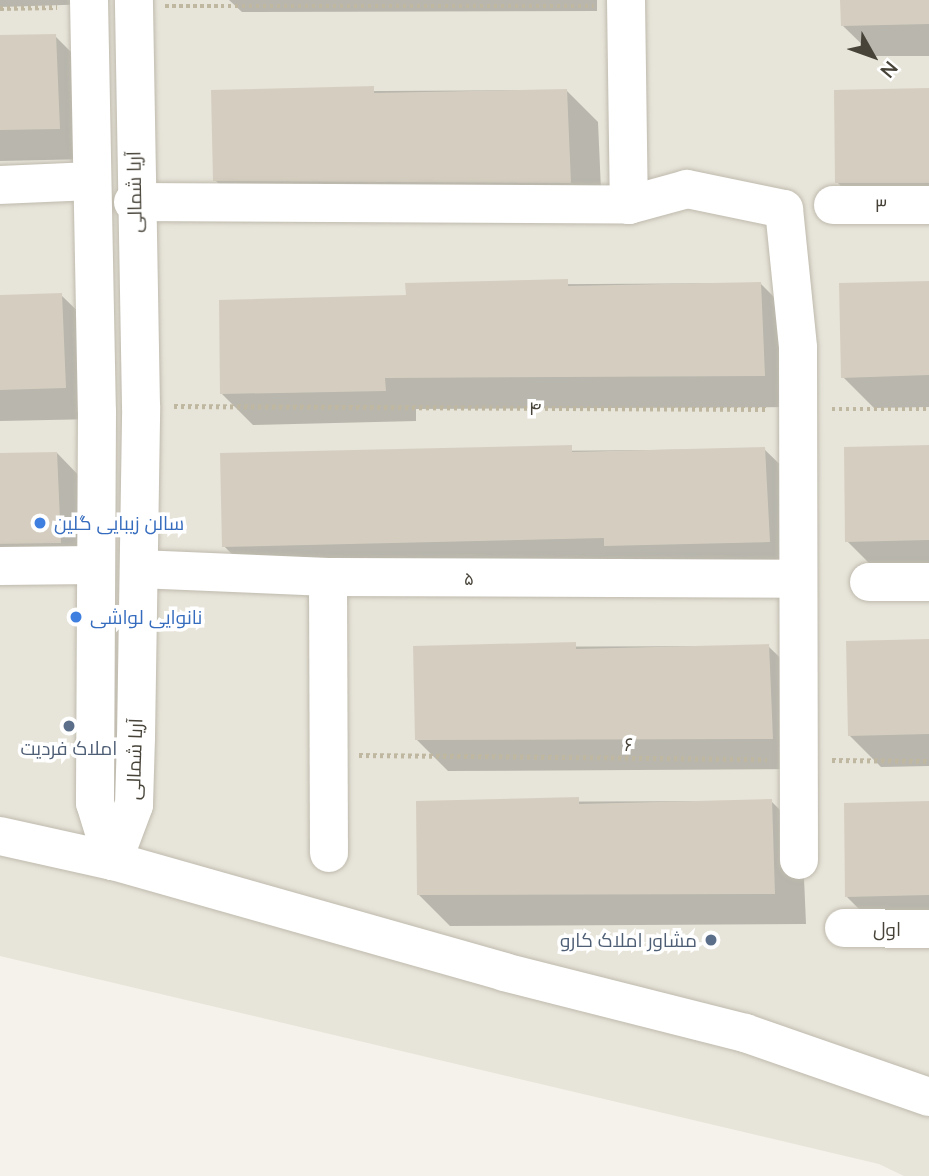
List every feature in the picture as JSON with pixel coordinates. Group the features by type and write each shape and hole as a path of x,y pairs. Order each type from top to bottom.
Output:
{"street":[{"name":"آریا شمالی","path":"89,3 96,565 95,803 113,861"},
{"name":"آریا شمالی","path":"113,861 134,805 141,406 133,202 135,3"},
{"path":"626,3 629,205"},
{"path":"0,185 90,181"},
{"path":"133,202 629,205 687,189 784,209 798,409 799,860"},
{"name":"۳","path":"833,205 929,205"},
{"path":"0,566 96,565"},
{"name":"۵","path":"139,569 327,577 798,579"},
{"path":"327,577 329,853"},
{"path":"869,582 929,582"},
{"path":"0,836 113,861 504,972 745,1033 929,1097"},
{"name":"اول","path":"844,928 929,929"}],"path":[{"path":"0,8 89,3"},
{"path":"135,3 626,3"},
{"name":"۴","path":"141,406 929,409"},
{"name":"۶","path":"328,755 929,761"}],"shaded area":[{"path":"0,0 929,0 929,1176 904,1176 879,1164 0,956"}],"building":[{"path":"840,0 929,0 929,24 841,26"},
{"path":"56,34 60,129 0,130 0,35"},
{"path":"374,86 374,93 567,89 571,183 213,181 211,90"},
{"path":"929,88 929,183 835,183 834,90"},
{"path":"568,279 568,286 761,282 765,376 385,378 386,391 220,394 219,300 406,295 405,283"},
{"path":"929,281 929,375 841,378 839,283"},
{"path":"62,293 66,388 0,390 0,295"},
{"path":"572,445 572,452 765,447 770,542 604,546 604,538 222,547 220,453"},
{"path":"929,445 929,540 845,542 844,447"},
{"path":"57,452 61,543 0,544 0,453"},
{"path":"929,639 929,734 848,736 846,641"},
{"path":"576,642 576,649 769,644 773,739 415,740 413,646"},
{"path":"579,797 579,804 772,799 775,894 417,895 416,801"},
{"path":"929,801 929,895 845,897 844,803"}],"place":[{"name":"سالن زیبایی گلین","path":"40,523"},
{"name":"نانوایی لواشی","path":"76,617"},
{"name":"املاک فردیت","path":"69,726"},
{"name":"مشاور املاک کارو","path":"711,940"}]}
